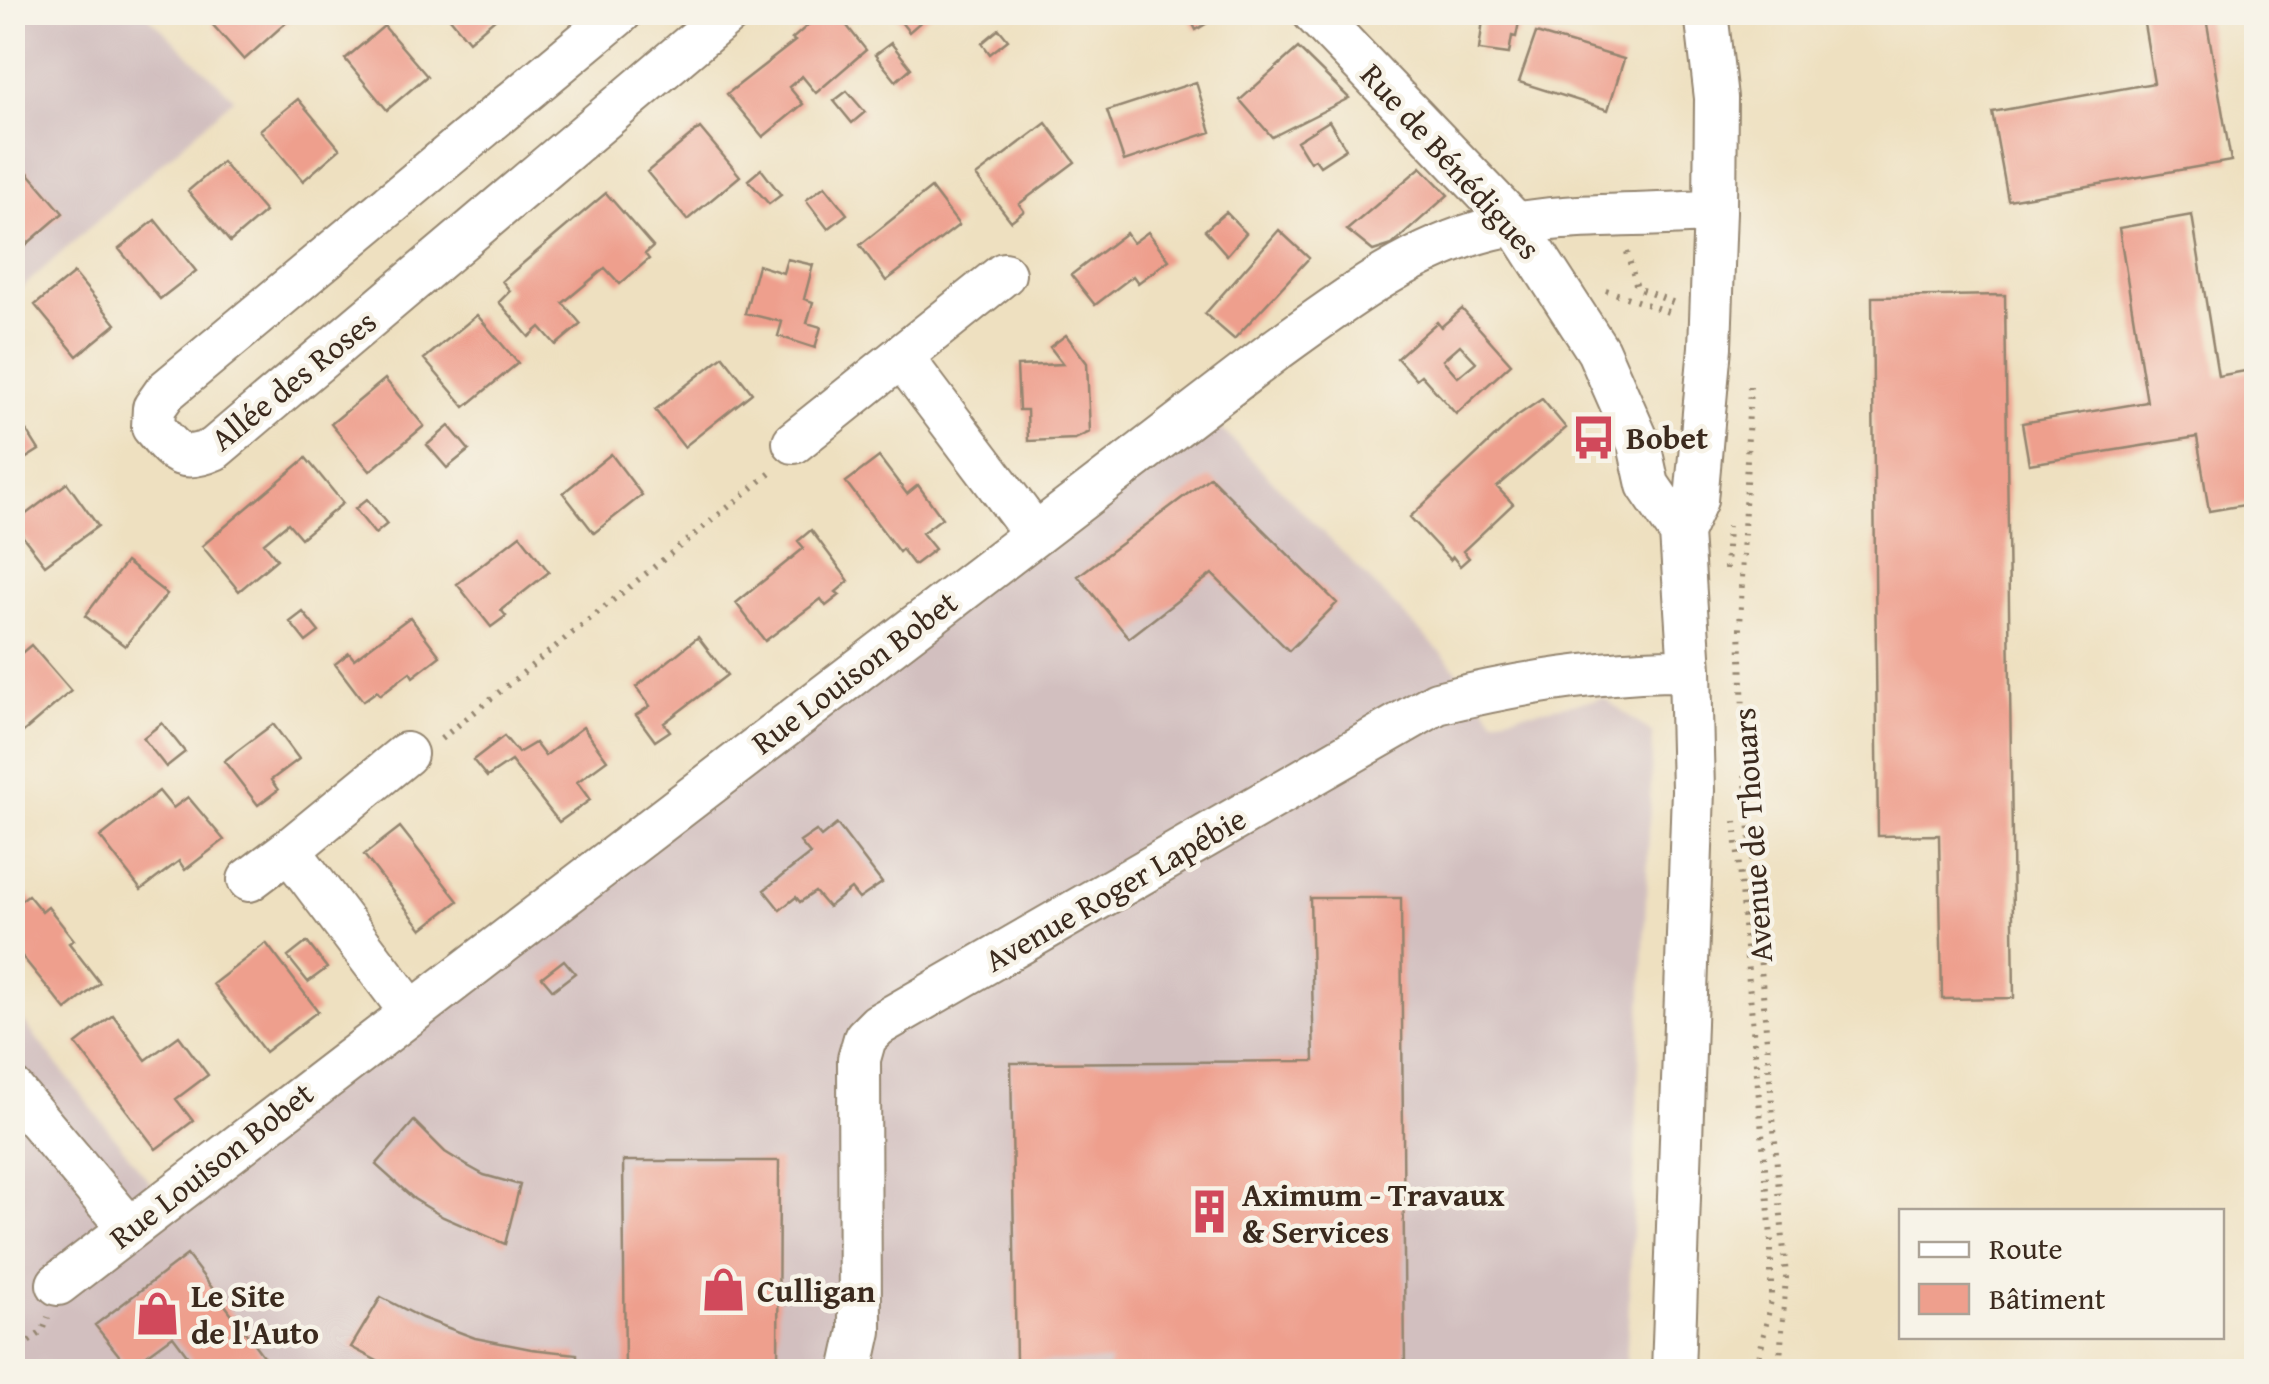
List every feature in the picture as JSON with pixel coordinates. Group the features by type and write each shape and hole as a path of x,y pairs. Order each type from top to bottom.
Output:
{"street":[{"name":"Allée des Roses","path":"621,12 166,391 154,408 154,427 176,453 195,458 214,449 730,12"},
{"name":"Rue de Bénédigues","path":"1314,12 1516,224 1598,351 1639,444 1648,485 1681,534"},
{"name":"Avenue de Thouars","path":"1673,1372 1693,790 1681,534 1696,500 1710,347 1715,212 1716,98 1706,12"},
{"name":"Rue Louison Bobet","path":"58,1284 1352,294 1415,258 1488,229 1715,212"},
{"path":"794,442 1004,274"},
{"path":"900,356 1034,534"},
{"name":"Avenue Roger Lapébie","path":"851,1372 860,1331 859,1058 865,1038 878,1025 1437,703 1498,688 1690,670"},
{"path":"249,880 406,754"},
{"path":"289,850 411,1012"},
{"path":"12,1089 129,1228"}],"path":[{"path":"1625,242 1637,288 1676,304 1678,329"},
{"name":"Avenue de Thouars","path":"1750,373 1741,664 1745,770 1786,1277 1779,1372"},
{"path":"406,754 432,746 739,500 770,475 794,442"},
{"path":"1725,577 1729,521"},
{"path":"1734,816 1771,1236 1771,1300 1756,1372"}],"shaded area":[{"path":"13,13 145,13 234,98 13,296"},
{"path":"1201,408 1450,662 1494,718 1604,698 1653,734 1626,1371 13,1371 12,1007 164,1200"}],"building":[{"path":"227,12 298,12 244,60 213,25"},
{"path":"445,12 503,12 469,41"},
{"path":"823,12 836,12 866,50 816,93 802,76 789,87 803,104 763,137 727,94 795,41 792,39"},
{"path":"893,12 932,12 909,32"},
{"path":"1187,12 1225,12 1196,30"},
{"path":"1484,12 1521,12 1509,54 1479,50"},
{"path":"2142,12 2205,12 2231,161 2008,200 1992,112 2154,83"},
{"path":"384,26 427,76 387,110 345,59"},
{"path":"999,29 1008,40 990,54 982,43"},
{"path":"1536,33 1624,59 1608,110 1519,82"},
{"path":"891,43 911,68 896,81 875,55"},
{"path":"1298,48 1349,98 1272,137 1240,100"},
{"path":"1196,82 1211,132 1124,161 1107,111"},
{"path":"847,91 865,112 852,123 834,101"},
{"path":"298,99 340,149 303,181 260,130"},
{"path":"1329,121 1346,149 1320,166 1315,159 1310,162 1297,141"},
{"path":"1046,123 1075,162 1019,204 1024,211 1011,221 976,176"},
{"path":"700,128 740,176 687,220 647,172"},
{"path":"12,154 63,213 12,257"},
{"path":"222,162 265,212 230,242 188,191"},
{"path":"1421,167 1448,195 1392,245 1373,251 1347,230"},
{"path":"761,169 781,195 769,204 748,180"},
{"path":"825,186 847,214 828,229 806,200"},
{"path":"931,188 959,225 886,281 860,245"},
{"path":"606,193 653,247 645,254 649,259 620,284 605,268 563,303 581,324 556,345 540,327 529,337 499,302 510,291 502,281"},
{"path":"1226,212 1246,233 1227,255 1205,230"},
{"path":"2192,215 2218,376 2256,369 2256,503 2209,511 2197,437 2029,464 2022,423 2147,402 2119,228"},
{"path":"155,220 196,271 160,299 119,249"},
{"path":"1279,230 1309,258 1234,339 1205,314"},
{"path":"1148,232 1169,260 1138,283 1133,276 1095,305 1071,275 1126,233 1133,243"},
{"path":"787,259 813,265 804,299 813,302 807,323 821,327 815,348 778,336 782,322 745,313 758,265 783,273"},
{"path":"74,273 116,324 77,356 35,305"},
{"path":"2005,295 2014,998 1942,999 1939,835 1878,836 1872,297"},
{"path":"1462,309 1511,364 1456,414 1421,375 1416,379 1397,358 1437,322 1441,327","holes":["1460,345 1476,362 1458,377 1443,360"]},
{"path":"477,315 518,363 465,407 424,359"},
{"path":"1066,335 1087,363 1090,432 1075,439 1028,441 1027,410 1019,410 1017,366 1063,364 1050,347"},
{"path":"723,356 752,393 684,447 655,410"},
{"path":"385,379 424,426 370,471 331,424"},
{"path":"1542,399 1566,428 1497,487 1513,504 1463,551 1469,558 1460,566 1410,517 1517,416"},
{"path":"12,407 39,450 12,467"},
{"path":"449,426 469,450 447,468 427,445"},
{"path":"611,454 642,495 594,533 563,493"},
{"path":"879,457 907,494 918,485 942,518 922,533 935,549 914,565 902,549 899,552 846,482"},
{"path":"306,458 343,503 301,538 288,523 264,543 277,559 239,591 202,546"},
{"path":"1210,477 1337,603 1289,651 1212,574 1129,638 1078,576"},
{"path":"67,483 98,526 45,565 13,524"},
{"path":"367,499 387,524 375,534 355,509"},
{"path":"811,530 849,581 826,606 821,599 765,641 736,603 804,548 798,541"},
{"path":"520,535 549,572 501,610 506,616 491,627 457,584"},
{"path":"126,562 167,594 125,646 85,616"},
{"path":"303,612 319,632 306,642 290,622"},
{"path":"410,617 440,656 413,677 410,672 380,695 377,691 363,701 335,664 349,653 354,659"},
{"path":"698,637 727,675 664,723 670,731 655,741 636,715 650,706 636,687"},
{"path":"31,645 71,691 15,739 12,661"},
{"path":"162,723 185,752 166,767 143,738"},
{"path":"273,724 299,759 271,780 278,790 258,805 224,761"},
{"path":"583,727 607,760 577,782 590,800 559,822 511,761 487,777 473,760 504,736 518,753 535,743 545,756"},
{"path":"159,791 173,808 188,797 224,840 185,870 179,861 141,890 100,837"},
{"path":"837,824 882,883 859,899 851,889 828,907 815,892 800,902 796,897 780,910 764,890 810,854 800,842 816,831 821,837"},
{"path":"400,827 458,901 422,929 364,855"},
{"path":"28,895 42,912 48,907 100,983 66,1010 12,944 12,907"},
{"name":"Aximum - Travaux & Services","path":"1310,898 1401,898 1405,1372 1109,1372 1109,1361 1016,1362 1011,1063 1314,1061"},
{"path":"307,942 327,968 308,982 288,957"},
{"path":"266,943 318,1011 265,1052 213,984"},
{"path":"564,960 575,973 553,990 542,977"},
{"path":"113,1015 146,1060 179,1036 208,1075 176,1099 193,1121 156,1149 76,1044"},
{"path":"414,1121 445,1152 466,1165 484,1175 520,1185 505,1244 443,1217 414,1199 376,1165"},
{"path":"623,1161 779,1161 778,1372 625,1372"},
{"name":"Le Site de l'Auto","path":"187,1255 275,1372 200,1372 173,1336 129,1368 95,1325"},
{"path":"381,1297 475,1338 577,1354 577,1372 398,1372 351,1347"}],"place":[{"name":"Bobet","path":"1593,437"},
{"name":"Aximum - Travaux & Services","path":"1209,1212"},
{"name":"Culligan","path":"724,1290"},
{"name":"Le Site de l'Auto","path":"158,1313"}]}
